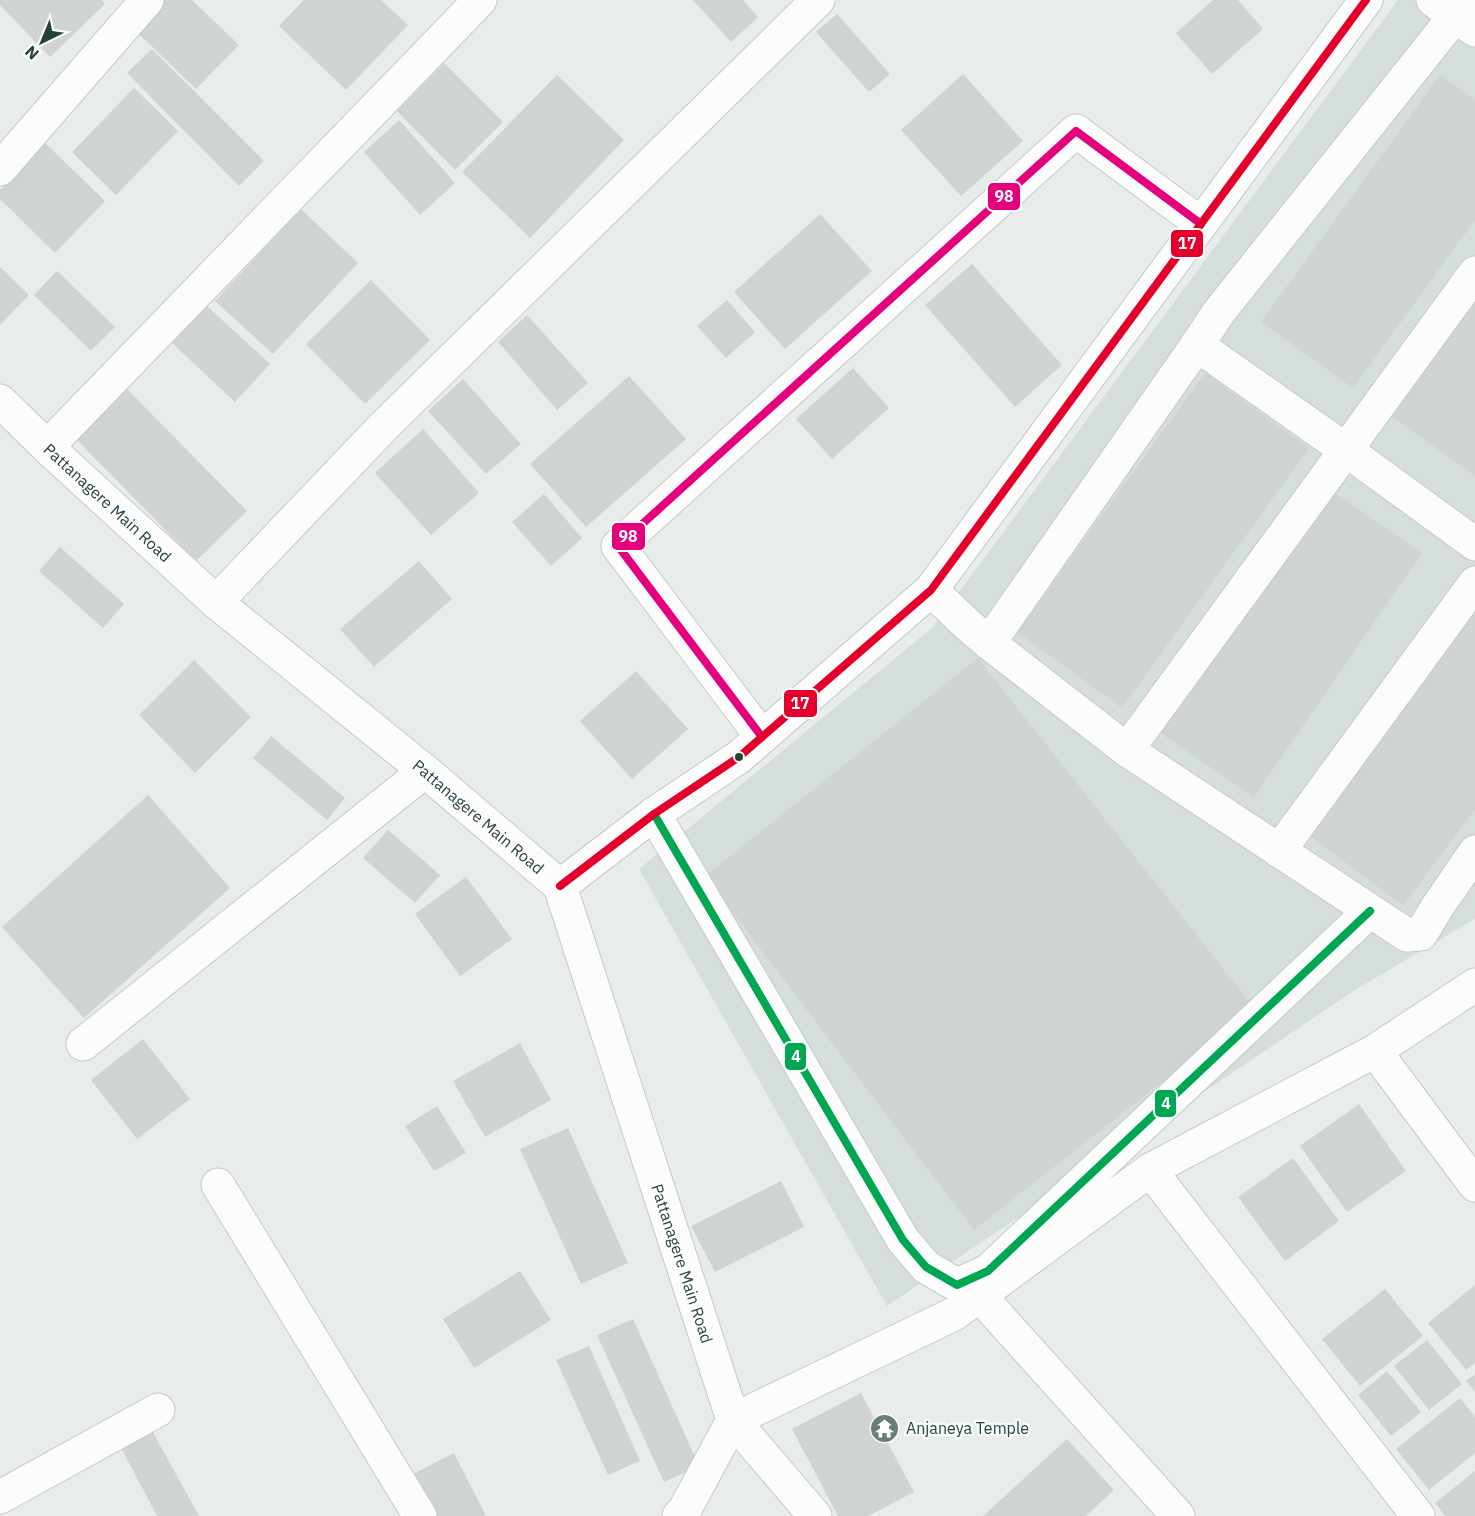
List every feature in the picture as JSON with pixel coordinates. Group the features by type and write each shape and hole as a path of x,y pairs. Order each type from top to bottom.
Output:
{"street":[{"path":"0,169 147,0"},
{"path":"48,447 480,0"},
{"path":"216,603 385,425 818,0"},
{"path":"560,886 654,814 739,757 932,590 1366,0"},
{"path":"989,643 1219,312 1457,12"},
{"path":"762,737 618,546 1076,131 1201,224"},
{"path":"1127,750 1475,273"},
{"path":"1197,345 1475,544"},
{"name":"Pattanagere Main Road","path":"0,401 216,603 425,771 560,886 733,1420"},
{"path":"1279,851 1475,583"},
{"path":"932,590 989,643 1127,750 1407,936 1421,934 1475,852"},
{"path":"83,1044 425,771"},
{"path":"654,814 903,1240 926,1267 957,1285 988,1271 1370,911"},
{"path":"679,1516 684,1511 733,1420 954,1314 1150,1170 1375,1051 1475,985"},
{"path":"1375,1051 1475,1185"},
{"path":"1150,1170 1418,1516"},
{"path":"218,1185 420,1516"},
{"path":"979,1295 1178,1516"},
{"path":"0,1497 158,1410"},
{"path":"733,1420 815,1516"}],"shaded area":[{"path":"1398,0 1475,0 1475,919 1355,990 887,1306 639,869 933,627"}],"building":[{"path":"0,0 102,0 105,4 50,57 0,5"},
{"path":"164,0 192,0 239,45 196,89 135,30"},
{"path":"304,0 381,0 408,25 346,90 279,26"},
{"path":"693,0 743,0 758,17 731,42"},
{"path":"1213,0 1238,0 1263,29 1212,74 1176,33"},
{"path":"837,14 890,74 869,92 816,32"},
{"path":"152,49 264,161 239,186 127,73"},
{"path":"444,63 503,122 455,170 397,111"},
{"path":"963,74 1023,141 961,196 901,130"},
{"path":"557,75 624,140 530,238 462,172"},
{"path":"1440,75 1475,100 1475,220 1353,388 1261,322"},
{"path":"134,88 178,131 116,195 72,152"},
{"path":"399,120 455,183 420,215 364,152"},
{"path":"45,143 105,201 55,253 0,199 0,190"},
{"path":"301,209 358,263 273,354 215,301"},
{"path":"820,214 872,271 785,349 734,292"},
{"path":"972,264 1062,365 1015,407 925,305"},
{"path":"0,267 29,295 0,325"},
{"path":"57,271 115,327 91,351 34,295"},
{"path":"371,280 430,340 365,404 306,344"},
{"path":"1475,295 1475,476 1389,414"},
{"path":"727,300 755,332 726,358 697,326"},
{"path":"207,306 270,364 235,402 172,343"},
{"path":"527,315 588,383 557,410 498,342"},
{"path":"853,368 889,408 832,459 796,419"},
{"path":"1205,373 1309,448 1122,708 1017,632"},
{"path":"629,376 686,439 586,527 530,464"},
{"path":"463,379 521,444 486,474 428,411"},
{"path":"125,387 247,511 196,561 74,437"},
{"path":"423,429 479,493 431,535 375,473"},
{"path":"1325,486 1422,553 1254,797 1156,730"},
{"path":"544,494 582,538 551,566 512,522"},
{"path":"60,547 124,604 103,628 39,571"},
{"path":"419,561 452,599 374,667 340,629"},
{"path":"1475,597 1475,809 1403,906 1301,829"},
{"path":"978,658 1255,1009 974,1230 705,876"},
{"path":"194,660 251,717 195,773 139,715"},
{"path":"636,671 688,729 632,779 580,721"},
{"path":"271,736 345,798 327,820 253,758"},
{"path":"148,795 230,888 84,1018 2,927"},
{"path":"388,830 440,875 415,903 363,858"},
{"path":"466,877 512,939 460,976 415,914"},
{"path":"143,1039 190,1099 137,1139 91,1080"},
{"path":"520,1043 551,1100 485,1137 453,1081"},
{"path":"1359,1104 1406,1171 1347,1212 1300,1146"},
{"path":"437,1106 466,1153 434,1171 405,1126"},
{"path":"568,1128 628,1263 581,1284 520,1149"},
{"path":"1293,1158 1339,1221 1285,1261 1238,1197"},
{"path":"781,1181 804,1227 715,1272 691,1226"},
{"path":"520,1271 551,1320 474,1368 443,1319"},
{"path":"1475,1285 1475,1363 1466,1370 1428,1323"},
{"path":"1385,1289 1423,1336 1360,1386 1322,1339"},
{"path":"633,1319 699,1466 664,1482 597,1335"},
{"path":"1427,1340 1462,1384 1429,1410 1394,1366"},
{"path":"589,1346 640,1461 608,1475 556,1360"},
{"path":"1387,1371 1421,1412 1391,1436 1358,1395"},
{"path":"1475,1374 1475,1392 1466,1381"},
{"path":"861,1393 914,1492 868,1516 838,1516 792,1429"},
{"path":"1460,1398 1475,1417 1475,1453 1429,1490 1396,1449"},
{"path":"151,1429 199,1516 157,1516 120,1446"},
{"path":"1067,1439 1114,1490 1086,1516 983,1516"},
{"path":"454,1453 486,1516 432,1516 411,1475"},
{"path":"1475,1471 1475,1516 1445,1516 1435,1503"}],"transit line":[{"name":"17","path":"560,886 654,814 739,757 931,590 1366,0"},
{"name":"98","path":"762,737 618,546 1076,131 1201,224"},
{"name":"4","path":"654,814 903,1240 926,1267 957,1285 988,1271 1370,911"}],"place":[{"name":"Anjaneya Temple","path":"885,1428"}]}
